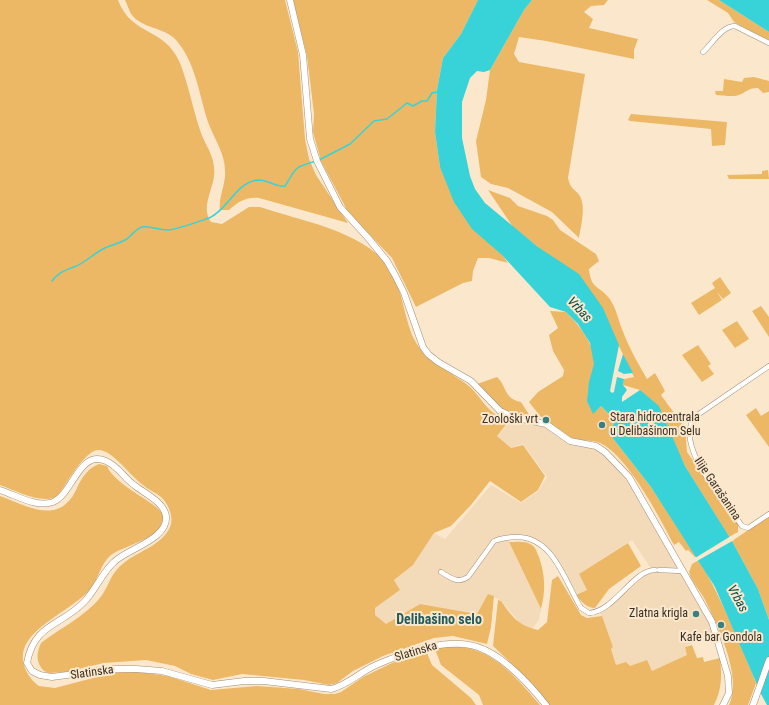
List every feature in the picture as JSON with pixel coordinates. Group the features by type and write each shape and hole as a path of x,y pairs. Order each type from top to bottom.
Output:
{"street":[{"path":"290,0 303,55 310,139 316,160 340,207 372,243 395,275 404,293 420,341 428,354 470,381 494,406 506,415 546,424 570,442 596,446 605,452 629,477 705,607 717,634 729,686 729,693 723,705"},
{"path":"703,52 722,33 732,26 735,26 769,43"},
{"name":"Ilije Garašanina","path":"769,366 696,416 690,429 693,453 701,468 742,526 748,528 769,514"},
{"name":"Slatinska","path":"0,490 40,503 53,502 67,489 84,465 98,460 106,461 114,466 129,482 158,504 163,509 166,516 163,529 146,542 114,562 84,602 43,632 32,643 27,663 32,671 40,675 65,677 112,669 136,669 162,671 212,686 244,681 264,681 331,689 339,687 375,665 430,647 456,644 477,647 491,653 516,674 546,705"},
{"path":"441,572 453,579 463,580 468,577 494,541 500,538 527,538 541,544 549,551 581,608 589,613 600,612 637,579 652,570 683,571"},
{"path":"752,705 769,660"}],"shaded area":[{"path":"0,0 118,0 124,12 131,20 166,43 180,63 201,133 211,153 214,167 213,181 207,202 208,216 211,222 222,224 249,207 260,207 340,232 369,248 382,258 393,274 398,285 410,330 419,347 432,361 470,387 490,410 508,422 497,436 511,448 523,445 545,476 538,490 521,502 490,481 471,505 451,526 434,533 413,565 394,580 400,590 375,608 375,615 386,624 420,604 477,614 488,594 494,596 491,627 487,644 453,636 434,638 383,656 353,671 337,683 329,685 304,680 242,674 213,680 191,674 175,666 146,660 104,663 65,672 49,673 41,668 38,662 38,651 41,643 87,611 103,594 116,571 125,562 162,539 170,527 171,516 169,509 161,497 145,487 109,454 98,450 87,456 81,462 57,497 50,499 36,498 0,485"},
{"path":"125,0 285,0 298,52 305,139 309,159 316,175 348,223 259,198 250,198 242,201 229,210 220,210 220,201 225,176 225,164 208,122 193,69 183,49 176,40 165,33 141,23 131,14"},
{"path":"293,0 478,0 461,34 443,58 437,90 435,132 440,167 508,263 489,258 478,258 473,271 472,281 463,283 416,307 392,258 348,212 321,161 313,132 314,114 307,56"},
{"path":"532,0 608,0 604,5 591,6 584,12 593,19 589,28 638,39 634,50 634,59 519,37 514,54 519,62 585,74 568,178 570,185 578,193 582,200 583,206 579,238 552,212 508,188 491,184 481,177 476,141 486,100 490,70 524,10"},
{"path":"707,0 719,0 769,32 769,41 734,22 728,13"},
{"path":"754,77 769,81 769,92 763,93 758,88 755,88 735,96 716,95 715,91 723,91 724,79 742,82 744,78"},
{"path":"631,114 727,122 725,145 712,146 711,129 630,121 628,120"},
{"path":"768,170 769,179 729,179 727,175 762,174 762,171"},
{"path":"488,190 510,198 518,206 547,216 553,220 560,230 596,254 599,261 589,269 592,281 605,294 615,309 627,342 647,379 655,373 665,391 661,395 685,426 687,452 738,523 738,532 729,537 685,466 671,437 640,390 623,385 624,379 634,377 616,340 538,247 513,227"},
{"path":"720,277 731,293 723,299 717,292 722,300 699,315 691,303 715,288 712,283"},
{"path":"761,306 769,317 769,337 752,311"},
{"path":"550,311 566,312 586,336 594,358 594,366 588,394 593,413 601,406 616,421 608,432 651,487 696,556 695,557 688,550 686,551 679,542 674,545 652,504 632,473 621,460 600,443 570,437 540,416 529,402 538,392 563,376 564,370 553,351 549,335 558,328"},
{"path":"737,321 749,339 735,348 722,330"},
{"path":"698,345 711,364 708,366 714,374 702,382 682,355"},
{"path":"497,377 508,395 511,398 521,402 530,416 506,412 477,384"},
{"path":"756,408 761,416 769,411 769,447 746,415"},
{"path":"513,417 538,421 563,440 596,446 629,477 717,633 685,646 688,655 652,672 616,665 611,649 613,647 600,612 637,579 652,570 632,540 579,574 587,590 574,596 549,551 529,538 507,538 541,609 539,620 532,629 527,628 520,623 501,601 489,594 477,614 420,604 386,625 375,615 375,608 400,590 394,580 413,565 434,533 445,539 491,485 521,503 538,491 547,477 523,444 511,448 497,436"},
{"path":"99,464 107,466 119,481 160,510 163,515 163,523 159,529 144,540 111,555 104,563 89,591 74,604 41,627 28,641 23,653 24,665 30,677 39,686 55,688 112,673 139,672 168,676 211,690 257,686 299,689 324,694 335,694 341,692 363,677 392,663 426,651 432,665 471,698 476,705 0,705 0,496 33,508 53,510 62,507 70,500 86,473"},
{"path":"769,516 769,620 758,589 732,541"},
{"path":"509,542 528,543 536,549 544,576 544,595 541,609"},
{"path":"628,543 641,566 609,589 595,608 586,605 576,595 587,590 579,574"},
{"path":"699,560 723,605 756,683 748,705 729,705 733,680 727,651 704,598 691,579 689,572 692,564"},
{"path":"558,576 581,615 587,618 602,616 613,647 611,649 616,665 626,662 630,666 647,660 652,671 687,655 685,647 692,645 697,658 703,657 704,662 720,658 721,682 719,693 714,705 549,705 511,663 493,646 498,600 501,601 516,620 525,626 538,630 547,622 552,580"},
{"path":"439,647 467,648 489,656 508,670 540,705 483,705 479,695 441,665 435,649"}],"water":[{"name":"Vrbas","path":"478,0 532,0 524,10 490,70 484,72 477,71 470,78 462,102 462,138 470,176 475,189 485,203 538,247 579,274 603,308 619,345 610,391 612,393 614,392 617,377 624,379 623,385 627,390 622,397 622,402 640,390 659,406 685,466 732,541 758,589 769,620 769,705 767,705 761,694 715,587 651,487 608,432 616,421 601,406 593,414 587,401 589,382 594,364 590,343 578,324 566,312 550,307 502,255 472,229 454,202 440,167 435,132 437,90 443,58 461,34"},
{"path":"719,0 769,0 769,32"},
{"path":"623,354 633,373 624,374 618,371"}],"pier":[{"path":"731,536 734,540 697,561 695,558"}],"waterway":[{"path":"319,160 350,144 374,121 387,119 407,103 413,106 422,101 427,101 432,93 438,92"},
{"path":"52,281 59,274 82,263 99,251 120,243 142,227 169,230 209,218 221,210 236,193 247,184 253,181 262,180 278,186 285,186 296,169 316,161"}],"place":[{"name":"Zoološki vrt","path":"546,420"},
{"name":"Stara hidrocentrala u Delibašinom Selu","path":"602,425"},
{"name":"Zlatna krigla","path":"696,614"},
{"name":"Kafe bar Gondola","path":"721,625"}],"district":[{"name":"Delibašino selo","path":"439,620"}]}
